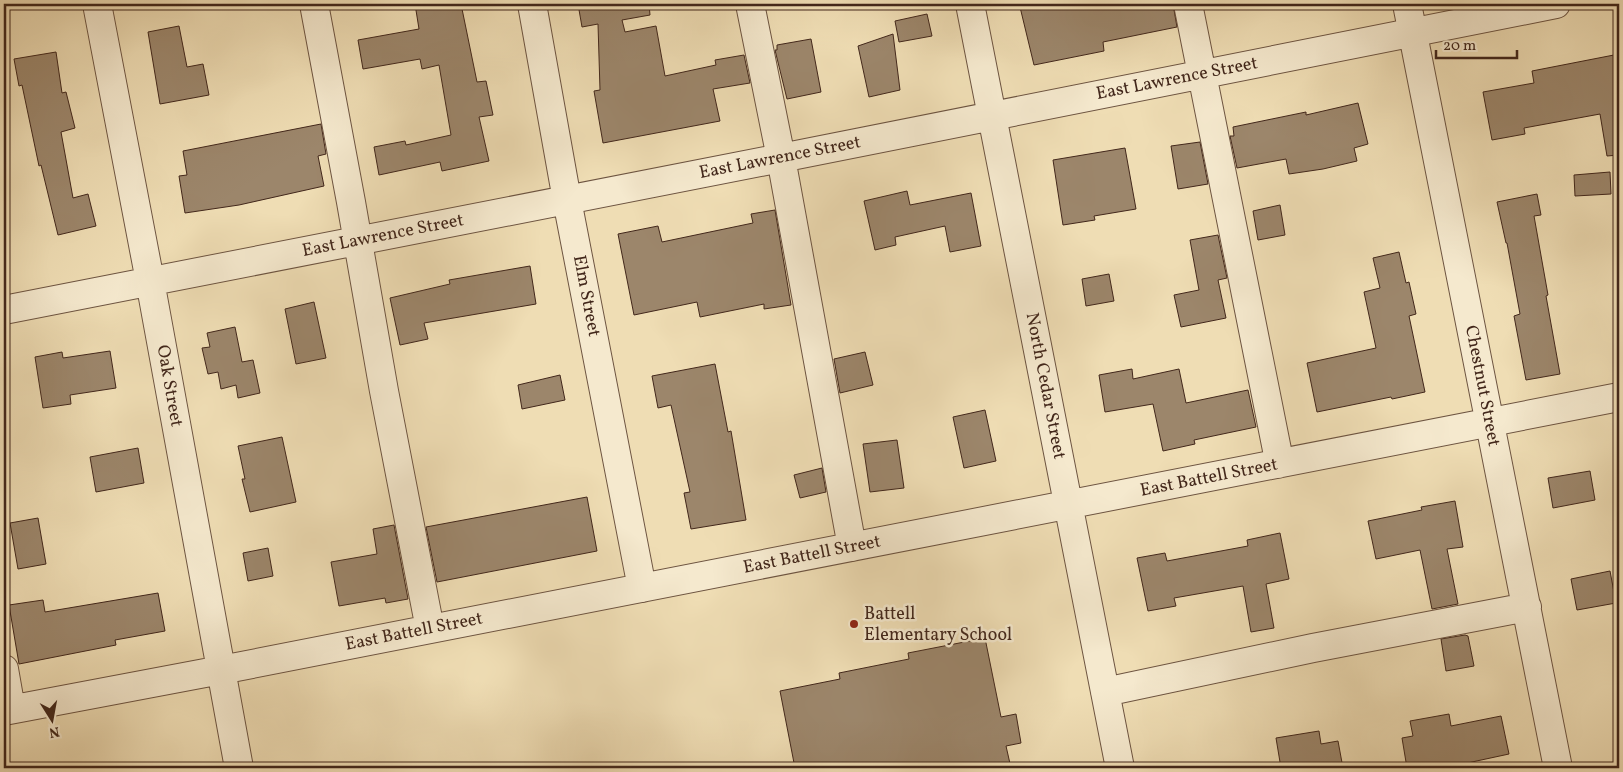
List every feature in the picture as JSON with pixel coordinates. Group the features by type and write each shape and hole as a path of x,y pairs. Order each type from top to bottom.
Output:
{"street":[{"name":"Oak Street","path":"97,4 239,768"},
{"path":"314,4 384,391 430,629"},
{"name":"Elm Street","path":"532,4 642,588"},
{"path":"750,4 781,158 852,547"},
{"name":"North Cedar Street","path":"970,4 1120,768"},
{"path":"1188,4 1278,455 1278,464"},
{"name":"Chestnut Street","path":"1407,4 1558,768"},
{"name":"East Lawrence Street","path":"4,310 1556,4"},
{"name":"East Battell Street","path":"7,710 221,670 1619,397"},
{"path":"1105,692 1313,648 1527,607"},
{"path":"4,669 7,710"}],"building":[{"path":"415,4 461,4 477,82 486,81 493,115 479,117 489,161 442,171 440,162 379,175 374,147 405,141 406,145 451,135 439,65 422,69 420,59 363,69 358,40 419,29"},
{"path":"578,4 649,4 650,15 622,20 625,32 656,26 665,76 716,65 715,60 744,55 750,83 713,89 720,121 603,143 594,91 600,90 598,24 582,27"},
{"path":"1036,4 1173,4 1177,27 1103,42 1104,51 1034,65 1020,7"},
{"path":"927,14 932,36 899,42 895,21"},
{"path":"179,26 187,67 203,64 209,95 160,104 148,32"},
{"path":"893,34 900,90 869,97 858,46"},
{"path":"811,39 821,92 787,99 775,50 777,50 777,45"},
{"path":"56,52 62,93 66,92 75,128 61,132 73,198 88,194 96,226 58,235 41,165 39,166 22,85 19,86 14,59"},
{"path":"1619,54 1619,155 1607,156 1600,114 1524,128 1525,134 1492,140 1483,92 1534,83 1532,71"},
{"path":"1358,103 1368,144 1354,148 1357,161 1289,174 1286,159 1237,168 1230,136 1234,136 1233,127 1306,112 1306,115"},
{"path":"321,124 326,154 318,156 324,186 239,205 185,213 179,176 187,175 183,151"},
{"path":"1200,142 1208,184 1178,189 1171,146"},
{"path":"1125,148 1136,209 1094,216 1095,220 1063,225 1053,160"},
{"path":"1610,172 1611,194 1575,196 1574,175"},
{"path":"907,191 910,205 971,193 981,246 950,252 945,226 895,237 896,245 875,250 864,201"},
{"path":"1537,194 1541,215 1534,216 1560,374 1526,380 1514,316 1520,314 1507,243 1497,202"},
{"path":"1280,205 1285,235 1258,240 1253,211"},
{"path":"775,210 791,305 764,309 764,304 700,317 697,302 634,315 618,234 658,226 662,242 753,223 751,214"},
{"path":"1218,235 1227,278 1218,280 1226,318 1181,327 1174,295 1199,290 1190,240"},
{"path":"1399,252 1406,283 1409,282 1416,314 1409,316 1425,392 1317,412 1307,363 1376,348 1364,292 1380,288 1373,258"},
{"path":"530,266 536,304 424,323 428,339 400,345 390,298 450,284 449,280"},
{"path":"1109,274 1114,301 1086,306 1082,279"},
{"path":"314,302 326,358 296,364 285,309"},
{"path":"235,327 242,362 253,360 260,393 238,398 236,385 221,389 218,372 208,374 202,348 210,347 207,333"},
{"path":"110,351 116,388 70,395 71,404 43,408 35,357 62,352 63,358"},
{"path":"865,352 873,385 840,393 834,359"},
{"path":"715,364 728,432 731,431 746,520 691,529 684,493 690,492 671,405 658,408 652,376"},
{"path":"1132,369 1133,379 1179,369 1186,403 1248,390 1256,427 1194,440 1195,444 1163,451 1153,404 1105,412 1099,375"},
{"path":"560,375 565,400 522,409 518,385"},
{"path":"985,410 996,461 964,468 953,417"},
{"path":"282,437 296,502 250,512 242,479 245,479 238,446"},
{"path":"897,440 904,488 870,492 863,444"},
{"path":"138,448 144,483 96,492 90,457"},
{"path":"822,468 826,492 800,498 794,475"},
{"path":"1590,471 1595,500 1553,508 1548,478"},
{"path":"587,497 597,551 437,582 426,527"},
{"path":"1455,501 1463,547 1447,549 1458,604 1432,609 1420,550 1376,559 1368,521 1422,510 1421,507"},
{"path":"38,518 46,564 18,569 10,523"},
{"path":"394,525 408,599 386,603 385,598 339,606 331,562 377,554 373,529"},
{"path":"1280,533 1289,579 1266,584 1274,628 1251,632 1243,586 1174,598 1176,606 1148,611 1137,558 1165,553 1167,561 1248,546 1247,540"},
{"path":"268,548 273,576 248,581 243,553"},
{"path":"1610,571 1616,603 1577,610 1571,579"},
{"path":"158,593 165,631 115,640 116,645 19,664 9,605 43,600 45,612"},
{"path":"1468,636 1474,666 1446,671 1441,639"},
{"path":"985,638 1001,717 1016,714 1021,743 1006,746 1011,768 795,768 780,691 840,679 839,673 909,659 908,653"},
{"path":"1449,714 1451,726 1501,716 1509,754 1458,765 1459,768 1407,768 1402,738 1413,736 1410,721"},
{"path":"1319,731 1321,744 1338,741 1343,768 1281,768 1276,738"}],"place":[{"name":"Battell Elementary School","path":"854,624"}]}
